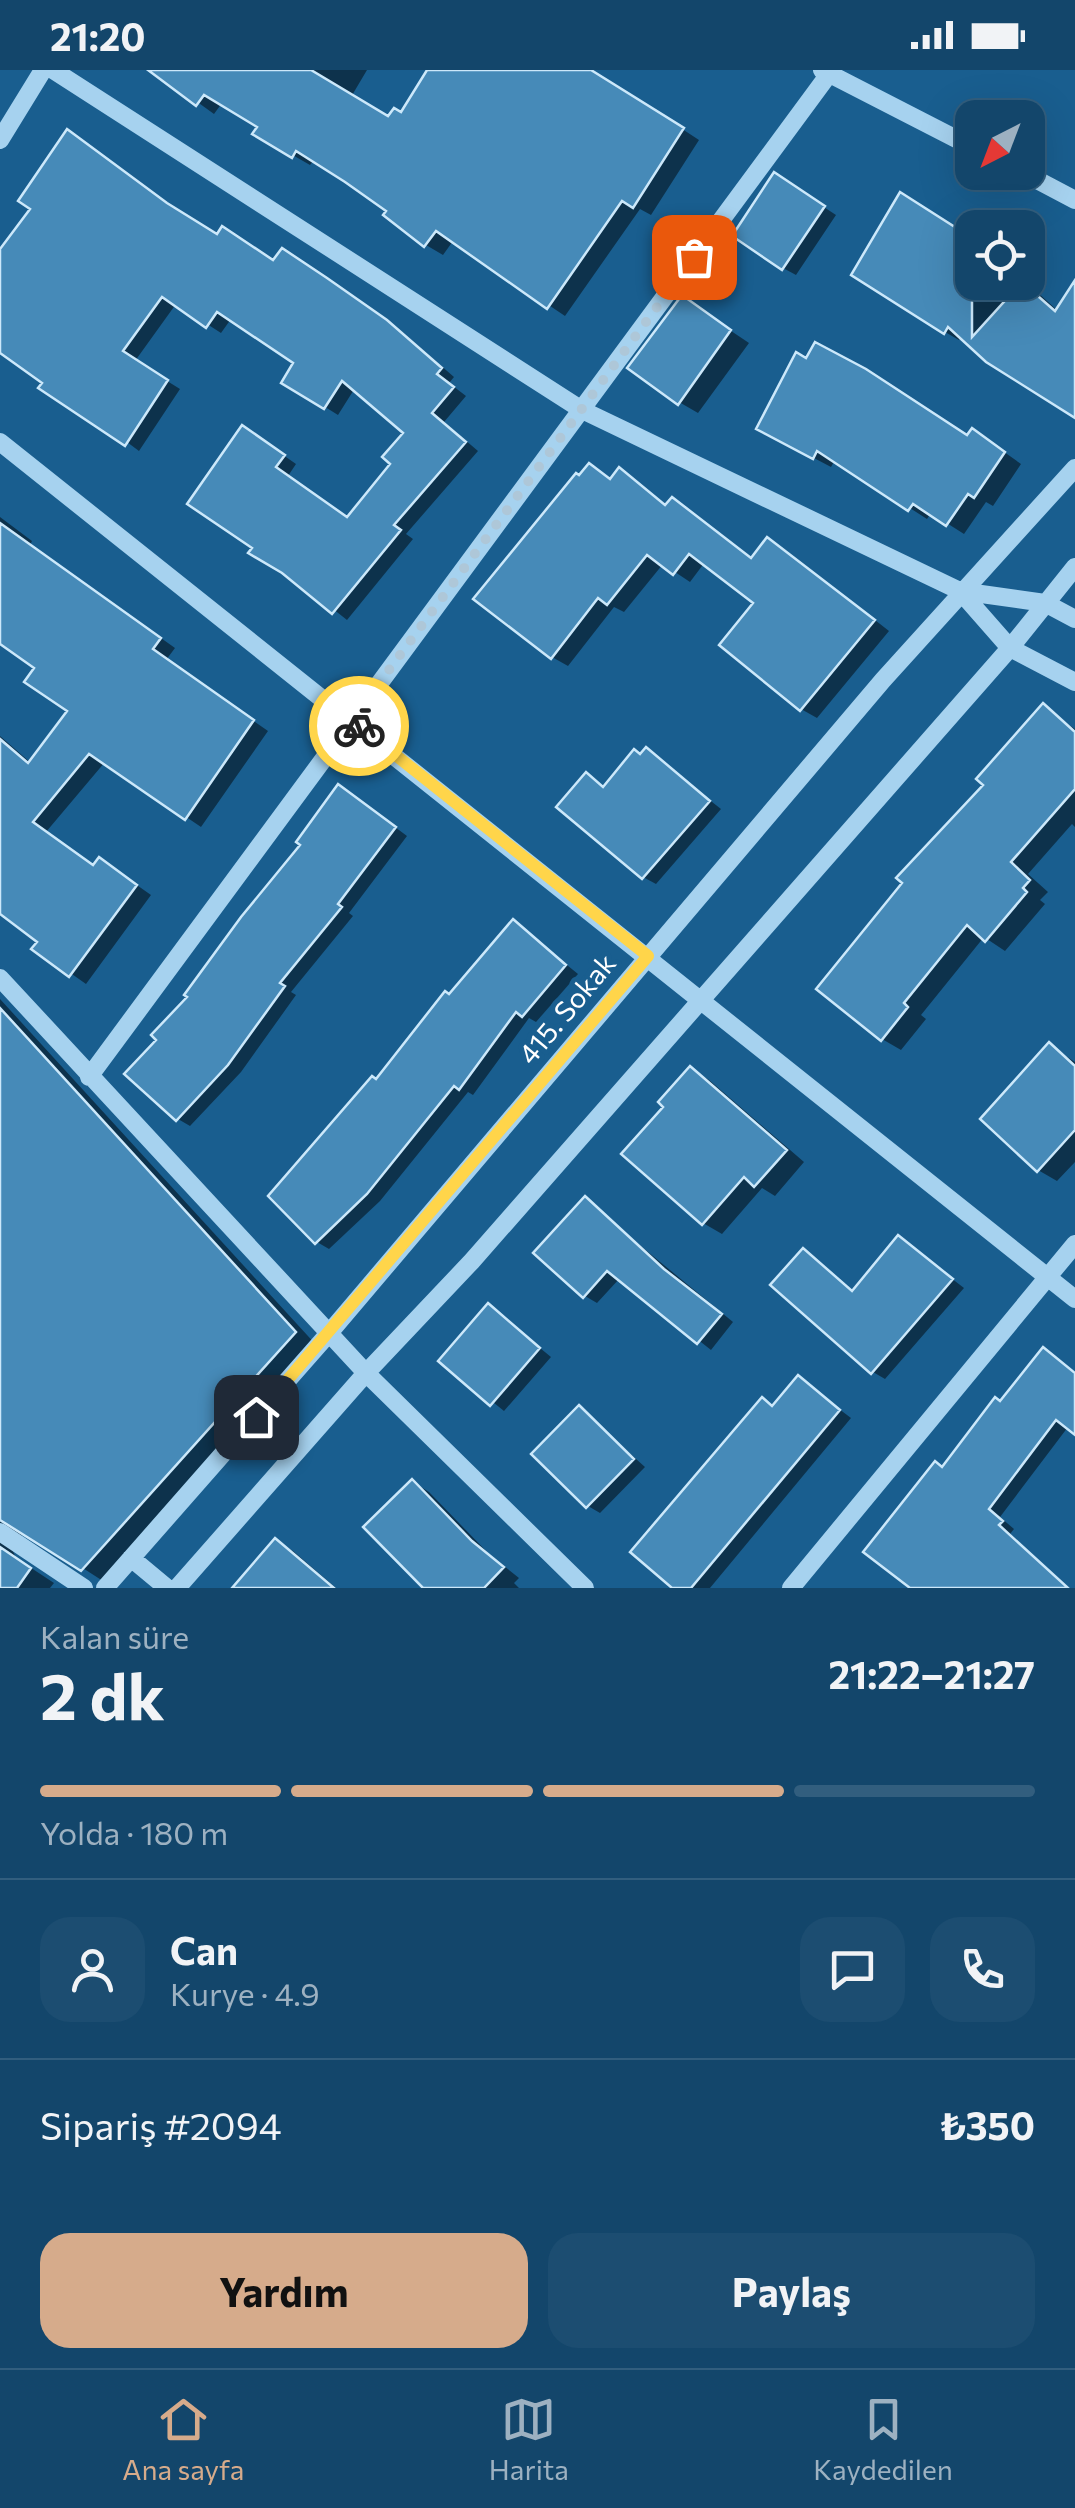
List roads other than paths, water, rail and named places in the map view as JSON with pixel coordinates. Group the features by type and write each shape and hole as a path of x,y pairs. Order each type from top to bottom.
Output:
{"street":[{"path":"0,140 43,70"},
{"path":"53,70 582,410 960,591 1045,603 1075,619"},
{"path":"89,1077 582,410 825,72 955,138"},
{"path":"1045,184 1075,200"},
{"path":"0,442 1075,1299"},
{"name":"415. Sokak","path":"105,1588 330,1332 960,591 1075,468"},
{"path":"177,1588 366,1373 472,1261 1010,648 1075,567"},
{"path":"960,591 1010,648 1075,682"},
{"path":"0,978 366,1373 584,1588"},
{"path":"791,1588 1075,1244"},
{"path":"0,1532 84,1588"},
{"path":"131,1558 167,1588"}]}
